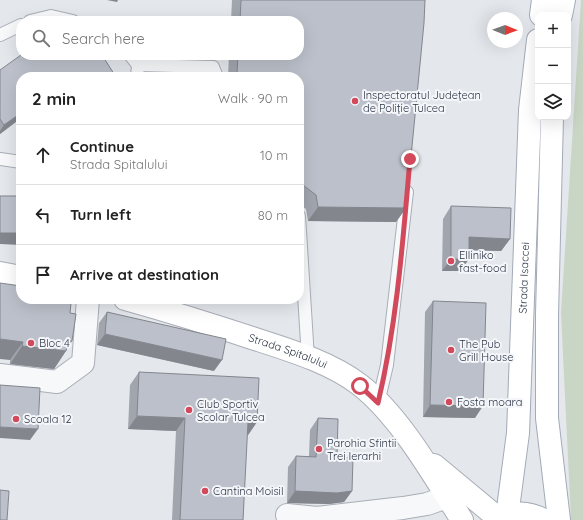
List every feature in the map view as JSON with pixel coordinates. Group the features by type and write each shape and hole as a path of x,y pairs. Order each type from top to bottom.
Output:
{"main road":[{"path":"541,12 543,0"},
{"path":"562,12 564,0"},
{"name":"Strada Isaccei","path":"502,518 518,433 530,110 537,48"},
{"path":"552,120 547,314 547,418 560,520"},
{"path":"0,273 16,276"},
{"name":"Strada Spitalului","path":"143,304 183,315 308,358 340,372 360,386 378,403 419,453 462,520"},
{"name":"Strada Spitalului","path":"419,453 502,518"},
{"path":"502,518 521,513 534,515 544,520"}],"street":[{"path":"0,375 57,382 83,363 88,304"},
{"path":"287,515 317,518 403,508 427,504 447,497"}],"lane":[{"path":"0,35 16,27"},
{"path":"134,60 138,65 137,72"},
{"path":"138,65 213,67 215,72"},
{"path":"0,159 16,161"},
{"path":"378,403 388,357 408,183"},
{"path":"304,295 308,358"}],"green space":[{"path":"581,0 583,0 583,520 571,520 561,313"}],"building":[{"name":"Inspectoratul Județean de Poliție Tulcea","path":"241,0 425,0 406,208 318,207 316,195 304,186 304,72 237,72 238,60 304,60 304,16 240,16"},
{"path":"16,59 16,60 105,60 113,72 16,72 16,117 4,125 0,119 0,70"},
{"path":"0,196 16,196 16,233 0,233"},
{"path":"451,206 511,208 510,239 469,237 469,259 451,259"},
{"name":"Bloc 4","path":"0,283 16,285 16,304 71,304 70,313 76,314 72,341 68,340 66,351 22,346 23,342 0,339"},
{"name":"The Pub Grill House","path":"433,301 486,303 483,406 430,405"},
{"path":"107,312 226,339 222,360 105,334"},
{"path":"139,372 259,378 257,422 248,422 243,520 180,520 185,418 137,416"},
{"path":"0,385 40,388 38,429 0,427"},
{"name":"Parohia Sfintii Trei Ierarhi","path":"318,418 338,419 337,457 353,458 352,491 337,493 295,491 296,456 316,457"},
{"path":"0,490 9,491 7,520 0,520"}],"place":[{"name":"Inspectoratul Județean de Poliție Tulcea","path":"355,101"},
{"name":"Elliniko fast-food","path":"451,261"},
{"name":"Bloc 4","path":"31,343"},
{"name":"The Pub Grill House","path":"451,350"},
{"name":"Fosta moara","path":"449,402"},
{"name":"Club Sportiv Scolar Tulcea","path":"189,410"},
{"name":"Scoala 12","path":"16,419"},
{"name":"Parohia Sfintii Trei Ierarhi","path":"319,449"},
{"name":"Cantina Moisil","path":"205,491"}],"route":[{"path":"360,386 378,403 387,365 401,254 410,159"}]}
